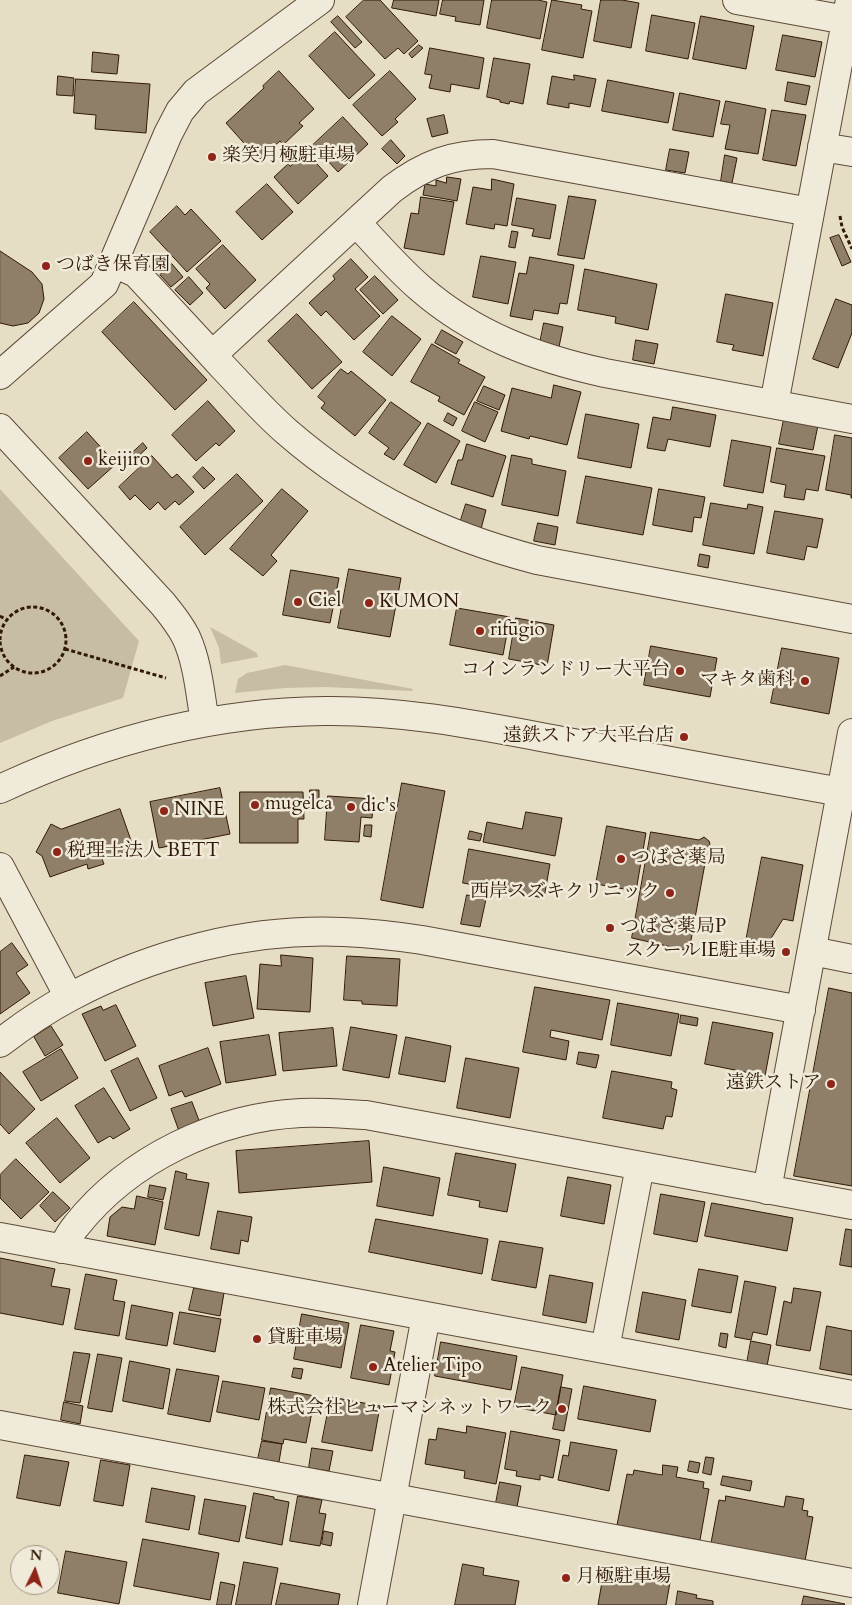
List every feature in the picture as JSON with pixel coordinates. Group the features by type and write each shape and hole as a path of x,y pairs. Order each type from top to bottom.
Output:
{"street":[{"path":"0,375 104,284 168,134 180,112 196,92 320,0"},
{"path":"737,0 848,10 774,404"},
{"path":"822,147 852,152"},
{"path":"212,355 392,189 409,176 429,165 449,158 471,154 493,154 810,212"},
{"path":"356,222 421,289 454,314 489,335 526,352 565,364 605,373 852,419"},
{"path":"113,263 136,273 274,420 318,457 386,502 422,520 498,550 537,560 852,619"},
{"path":"0,428 176,620 186,637 193,655 205,722"},
{"path":"0,789 67,760 137,737 205,722 257,715 316,711 404,714 443,719 846,794"},
{"path":"767,1190 800,1010 846,794 852,733"},
{"path":"0,867 69,998"},
{"path":"0,1043 32,1020 69,998 105,979 143,964 181,951 261,935 301,932 382,934 422,940 800,1010"},
{"path":"812,951 852,959"},
{"path":"62,1249 75,1226 97,1202 148,1162 176,1146 206,1133 237,1123 269,1116 301,1113 366,1115 852,1205"},
{"path":"606,1349 640,1166"},
{"path":"0,1237 852,1395"},
{"path":"372,1605 426,1316"},
{"path":"0,1425 852,1583"}],"path":[{"path":"37,607 46,609 60,620 64,627 66,636 65,649 60,660 46,671 38,674 21,671 14,667 7,661 0,645 2,628 7,620 20,610 37,607"},
{"path":"0,616 7,620"},
{"path":"65,649 166,678"},
{"path":"0,676 14,667"}],"shaded area":[{"path":"0,489 139,641 123,698 52,721 0,743"},
{"path":"210,627 257,653 258,657 221,664 219,648"},
{"path":"285,665 413,689 412,691 325,687 285,688 235,693 238,679 247,673"}],"building":[{"path":"364,0 380,0 418,41 404,54 398,48 385,59 346,17"},
{"path":"394,0 439,0 436,16 392,8"},
{"path":"443,0 484,0 480,25 455,21 456,17 440,14"},
{"path":"492,0 538,0 547,2 540,39 487,28"},
{"path":"552,0 582,5 581,9 592,11 583,58 542,50"},
{"path":"601,0 622,0 639,3 631,48 594,41"},
{"path":"652,15 695,23 688,59 646,51"},
{"path":"338,16 362,42 355,48 331,22"},
{"path":"701,16 754,26 746,69 693,59"},
{"path":"335,32 375,75 349,99 309,56"},
{"path":"783,35 822,42 815,77 776,70"},
{"path":"419,45 423,48 412,58 409,54"},
{"path":"430,48 484,58 479,89 451,84 450,92 429,88 432,75 425,74"},
{"path":"93,52 119,55 117,74 92,72"},
{"path":"494,58 530,64 523,104 510,101 509,104 487,97"},
{"path":"279,71 314,109 299,123 303,126 283,145 280,141 259,160 226,123 264,88 263,86"},
{"path":"390,71 416,99 395,119 398,122 382,136 353,105"},
{"path":"574,75 596,79 590,107 569,103 569,108 547,104 552,76 574,80"},
{"path":"58,76 74,78 73,96 57,95"},
{"path":"76,79 150,84 146,133 95,129 96,115 74,113"},
{"path":"608,80 674,93 668,123 602,111"},
{"path":"788,82 810,86 806,105 785,101"},
{"path":"680,93 720,101 713,137 673,130"},
{"path":"726,101 766,109 758,154 725,149 730,125 721,124"},
{"path":"772,110 806,115 796,166 763,160"},
{"path":"444,115 448,133 432,137 427,119"},
{"path":"343,117 368,144 338,172 313,145"},
{"path":"391,140 405,156 397,164 382,149"},
{"path":"670,149 689,152 685,173 666,170"},
{"path":"306,152 328,176 298,204 274,177 288,164 290,166"},
{"path":"725,155 737,158 732,183 721,181"},
{"path":"447,177 461,179 457,201 423,195 425,184 436,186 436,180 446,183"},
{"path":"492,179 514,184 507,226 495,224 494,229 466,224 473,187 491,190"},
{"path":"267,184 293,212 262,240 236,212"},
{"path":"569,196 596,200 584,259 558,255"},
{"path":"421,197 454,202 444,255 404,248 411,213 418,214"},
{"path":"517,198 556,205 550,239 532,236 534,229 512,225"},
{"path":"177,206 185,215 191,209 221,241 187,272 150,232"},
{"path":"512,231 518,232 515,248 509,247"},
{"path":"839,235 851,262 842,266 830,238"},
{"path":"223,245 256,280 225,309 206,288 210,284 196,269"},
{"path":"0,251 32,272 42,284 44,299 39,313 28,323 13,326 0,323"},
{"path":"481,256 516,262 508,304 473,297"},
{"path":"530,257 574,265 567,304 560,303 558,314 534,310 532,320 510,316 519,273 526,274"},
{"path":"351,259 368,277 355,289 380,316 354,340 326,311 321,316 309,303 335,279 333,276"},
{"path":"172,264 183,277 171,287 160,275"},
{"path":"585,269 657,284 648,330 615,323 616,317 578,310"},
{"path":"375,276 398,300 383,314 360,290"},
{"path":"189,277 203,293 190,305 175,290"},
{"path":"726,294 773,303 763,356 732,350 734,345 717,342"},
{"path":"836,299 852,305 852,333 838,368 813,359"},
{"path":"134,302 207,380 175,410 102,332"},
{"path":"297,314 342,362 312,389 268,341"},
{"path":"392,316 421,339 392,376 363,352"},
{"path":"544,323 563,327 559,347 540,343"},
{"path":"442,330 463,342 456,354 435,343"},
{"path":"636,340 658,344 654,364 633,360"},
{"path":"432,344 460,360 458,363 485,377 464,415 438,401 440,397 411,382"},
{"path":"341,369 348,374 351,371 386,400 355,436 321,408 325,403 318,397"},
{"path":"554,385 581,392 567,445 530,436 529,439 501,431 512,388 551,398"},
{"path":"484,386 505,395 499,410 477,401"},
{"path":"208,401 235,431 219,446 216,443 196,461 172,435"},
{"path":"391,402 421,423 394,460 384,454 389,448 369,433"},
{"path":"475,402 498,412 485,442 462,431"},
{"path":"673,407 716,415 710,447 668,439 665,451 647,448 653,417 670,420"},
{"path":"448,413 457,418 453,426 444,421"},
{"path":"586,414 639,424 631,468 578,458"},
{"path":"784,419 818,425 813,450 779,444"},
{"path":"428,423 460,441 436,483 404,465"},
{"path":"87,432 116,464 88,489 59,458"},
{"path":"835,435 852,438 852,498 851,495 826,490"},
{"path":"732,440 771,447 763,493 724,486"},
{"path":"143,443 147,448 133,461 129,456"},
{"path":"467,444 506,456 493,497 451,484 458,460 462,460"},
{"path":"777,448 825,456 818,491 806,489 804,500 784,497 786,485 771,482"},
{"path":"512,455 532,459 532,464 566,471 558,516 502,505"},
{"path":"152,456 172,478 177,474 194,492 179,505 175,501 165,510 158,502 150,510 135,495 130,500 119,487"},
{"path":"203,467 215,479 204,489 193,477"},
{"path":"237,474 263,501 205,555 180,527"},
{"path":"586,476 652,488 643,535 577,523"},
{"path":"282,489 308,511 271,555 277,561 263,576 230,549"},
{"path":"659,489 705,497 701,518 694,517 692,532 653,525"},
{"path":"711,503 747,509 748,504 763,507 754,554 703,545"},
{"path":"466,504 486,510 481,529 460,523"},
{"path":"775,511 823,519 817,548 807,546 804,560 767,553"},
{"path":"538,523 558,527 555,545 534,541"},
{"path":"700,554 710,556 708,568 698,566"},
{"name":"KUMON","path":"349,569 401,578 390,637 338,628"},
{"path":"291,570 339,578 330,623 283,615"},
{"path":"457,608 510,617 503,655 450,645"},
{"path":"516,618 554,625 547,666 509,659"},
{"path":"651,646 717,658 710,697 644,685"},
{"name":"マキタ歯科","path":"782,648 839,658 829,714 771,703"},
{"path":"402,783 445,791 423,908 381,900"},
{"path":"220,788 230,834 159,848 150,802"},
{"path":"310,790 319,790 319,800 310,800"},
{"path":"240,792 303,792 304,819 298,819 298,843 240,843"},
{"path":"328,796 374,799 372,818 361,817 359,842 325,840"},
{"path":"120,809 134,849 102,859 104,864 88,869 87,864 50,877 42,856 36,852 51,824 61,829"},
{"path":"526,812 562,818 555,856 483,842 487,822 522,829"},
{"path":"365,825 372,825 371,837 364,836"},
{"name":"つばさ薬局","path":"607,826 646,833 636,891 596,884"},
{"path":"470,831 482,834 480,841 468,839"},
{"name":"西岸スズキクリニック","path":"651,832 699,840 704,837 710,844 689,951 632,938"},
{"path":"469,849 550,864 544,898 463,883"},
{"path":"762,857 803,865 793,921 783,919 762,953 746,941"},
{"path":"467,895 486,899 480,927 461,924"},
{"path":"12,943 28,965 16,973 30,993 0,1014 0,952"},
{"path":"281,955 313,958 310,1012 257,1009 260,964 281,966"},
{"path":"347,956 400,959 397,1006 362,1004 362,1001 344,1000"},
{"path":"246,976 254,1018 213,1026 205,983"},
{"path":"535,987 610,1000 602,1040 551,1030 550,1037 569,1041 566,1060 523,1052"},
{"name":"遠鉄ストア","path":"829,988 852,993 852,1186 794,1176"},
{"path":"618,1003 679,1014 671,1056 611,1045"},
{"path":"116,1005 136,1046 105,1061 82,1014 101,1006 103,1010"},
{"path":"681,1015 698,1018 697,1026 680,1023"},
{"path":"713,1022 773,1033 765,1076 705,1064"},
{"path":"51,1026 63,1045 45,1056 34,1037"},
{"path":"351,1027 397,1035 389,1078 343,1070"},
{"path":"333,1028 337,1066 283,1071 279,1033"},
{"path":"269,1035 276,1075 226,1083 220,1042"},
{"path":"406,1037 451,1046 445,1082 399,1074"},
{"path":"208,1048 221,1084 185,1097 182,1091 169,1096 159,1066"},
{"path":"61,1049 78,1078 41,1101 23,1072"},
{"path":"579,1052 599,1055 596,1068 577,1064"},
{"path":"138,1058 157,1098 130,1111 111,1071"},
{"path":"466,1058 519,1068 510,1118 457,1108"},
{"path":"612,1071 672,1082 671,1088 677,1090 672,1117 666,1116 663,1129 603,1118"},
{"path":"0,1072 35,1109 9,1134 0,1124"},
{"path":"104,1088 130,1129 113,1139 110,1136 98,1143 75,1106"},
{"path":"192,1102 200,1123 179,1131 171,1109"},
{"path":"57,1118 90,1158 60,1183 26,1143"},
{"path":"369,1141 372,1182 239,1193 236,1151"},
{"path":"456,1153 516,1164 507,1212 479,1207 480,1201 448,1195"},
{"path":"16,1159 49,1192 21,1219 0,1198 0,1175"},
{"path":"384,1167 440,1178 433,1216 377,1206"},
{"path":"176,1171 187,1174 186,1179 209,1183 199,1236 165,1229"},
{"path":"568,1177 611,1185 604,1224 561,1216"},
{"path":"150,1185 166,1188 163,1200 148,1197"},
{"path":"53,1192 70,1208 55,1222 40,1206"},
{"path":"661,1194 705,1202 697,1242 654,1234"},
{"path":"137,1196 163,1202 155,1245 107,1236 110,1217 122,1207 134,1209"},
{"path":"712,1203 793,1218 787,1251 705,1236"},
{"path":"218,1211 252,1217 248,1242 241,1240 239,1254 211,1249"},
{"path":"376,1219 488,1239 482,1274 369,1252"},
{"path":"846,1229 852,1230 852,1267 840,1265"},
{"path":"500,1241 543,1248 536,1288 492,1280"},
{"path":"0,1258 55,1269 51,1286 70,1289 63,1325 0,1313"},
{"path":"699,1269 738,1276 731,1313 692,1306"},
{"path":"86,1274 117,1280 113,1300 125,1302 119,1336 75,1329"},
{"path":"550,1275 593,1283 586,1323 543,1315"},
{"path":"745,1281 776,1287 767,1335 753,1332 751,1340 735,1337"},
{"path":"194,1288 224,1293 220,1316 189,1310"},
{"path":"794,1288 821,1292 810,1351 776,1345 784,1301 791,1303"},
{"path":"643,1292 686,1300 679,1340 636,1332"},
{"path":"132,1305 173,1313 167,1346 126,1339"},
{"path":"180,1312 221,1319 215,1352 174,1344"},
{"path":"302,1314 349,1323 341,1368 294,1359"},
{"path":"361,1325 394,1331 390,1351 395,1352 389,1385 351,1378"},
{"path":"827,1326 852,1331 852,1375 820,1369"},
{"path":"721,1333 728,1334 726,1348 719,1346"},
{"path":"751,1341 771,1345 767,1366 747,1363"},
{"path":"441,1342 517,1356 511,1390 435,1376"},
{"path":"74,1352 90,1354 80,1403 65,1401"},
{"path":"98,1354 122,1358 112,1412 88,1408"},
{"path":"130,1361 170,1369 163,1409 123,1401"},
{"path":"522,1367 563,1375 556,1415 514,1407"},
{"path":"294,1368 303,1369 301,1379 292,1377"},
{"path":"177,1369 219,1376 210,1422 168,1414"},
{"path":"223,1381 265,1388 259,1420 217,1412"},
{"path":"584,1386 656,1400 650,1432 578,1419"},
{"path":"561,1387 572,1389 564,1431 553,1429"},
{"path":"271,1388 315,1396 306,1443 284,1439 283,1444 262,1440"},
{"path":"331,1397 380,1406 372,1451 322,1442"},
{"path":"64,1402 83,1406 80,1424 61,1420"},
{"path":"467,1426 506,1433 496,1484 464,1478 465,1471 425,1464 429,1439 436,1440 438,1428 466,1433"},
{"path":"511,1431 560,1440 553,1478 540,1475 540,1480 516,1476 517,1471 505,1469"},
{"path":"262,1441 282,1444 279,1462 258,1459"},
{"path":"571,1442 617,1450 609,1491 558,1480 563,1455 568,1456"},
{"path":"312,1448 333,1451 329,1471 309,1468"},
{"path":"25,1455 69,1462 60,1506 17,1498"},
{"path":"706,1457 714,1458 711,1475 703,1473"},
{"path":"101,1460 130,1465 123,1506 94,1501"},
{"path":"690,1461 700,1463 698,1473 688,1471"},
{"path":"663,1465 678,1467 676,1477 704,1482 703,1488 709,1489 700,1540 617,1525 627,1474 633,1475 634,1470 662,1475"},
{"path":"723,1476 752,1481 750,1491 721,1485"},
{"path":"500,1482 521,1486 517,1507 496,1503"},
{"path":"152,1488 195,1496 189,1530 146,1522"},
{"path":"254,1493 289,1502 282,1545 246,1538"},
{"path":"298,1496 322,1500 319,1513 326,1514 320,1546 290,1541"},
{"path":"726,1496 784,1507 786,1496 804,1499 802,1510 808,1511 807,1516 813,1517 805,1561 711,1543 719,1500 725,1501"},
{"path":"205,1499 246,1506 239,1542 199,1534"},
{"path":"324,1531 333,1533 331,1546 322,1544"},
{"path":"143,1539 219,1553 210,1600 134,1586"},
{"path":"66,1551 127,1562 119,1604 60,1593 60,1582"},
{"path":"244,1562 278,1568 271,1605 236,1605"},
{"path":"463,1564 484,1568 483,1575 519,1581 515,1605 455,1605"},
{"path":"625,1569 671,1577 666,1605 598,1605 603,1576 623,1580"},
{"path":"221,1582 235,1585 231,1605 217,1605"},
{"path":"281,1583 340,1594 338,1605 276,1605"},
{"path":"678,1591 697,1595 696,1598 713,1601 713,1605 676,1605"},
{"path":"804,1596 845,1604 802,1605"}],"place":[{"name":"楽笑月極駐車場","path":"212,157"},
{"name":"つばき保育園","path":"46,266"},
{"name":"keijiro","path":"88,461"},
{"name":"Ciel","path":"298,602"},
{"name":"KUMON","path":"369,603"},
{"name":"rifūgio","path":"480,631"},
{"name":"コインランドリー大平台","path":"680,671"},
{"name":"マキタ歯科","path":"805,681"},
{"name":"遠鉄ストア大平台店","path":"684,737"},
{"name":"mugelca","path":"255,805"},
{"name":"dic's","path":"351,807"},
{"name":"NINE","path":"164,811"},
{"name":"税理士法人 BETT","path":"57,852"},
{"name":"つばさ薬局","path":"621,859"},
{"name":"西岸スズキクリニック","path":"670,893"},
{"name":"つばさ薬局P","path":"610,928"},
{"name":"スクールIE駐車場","path":"786,952"},
{"name":"遠鉄ストア","path":"831,1084"},
{"name":"貸駐車場","path":"257,1339"},
{"name":"Atelier Tipo","path":"373,1367"},
{"name":"株式会社ヒューマンネットワーク","path":"562,1409"},
{"name":"月極駐車場","path":"566,1578"}]}
